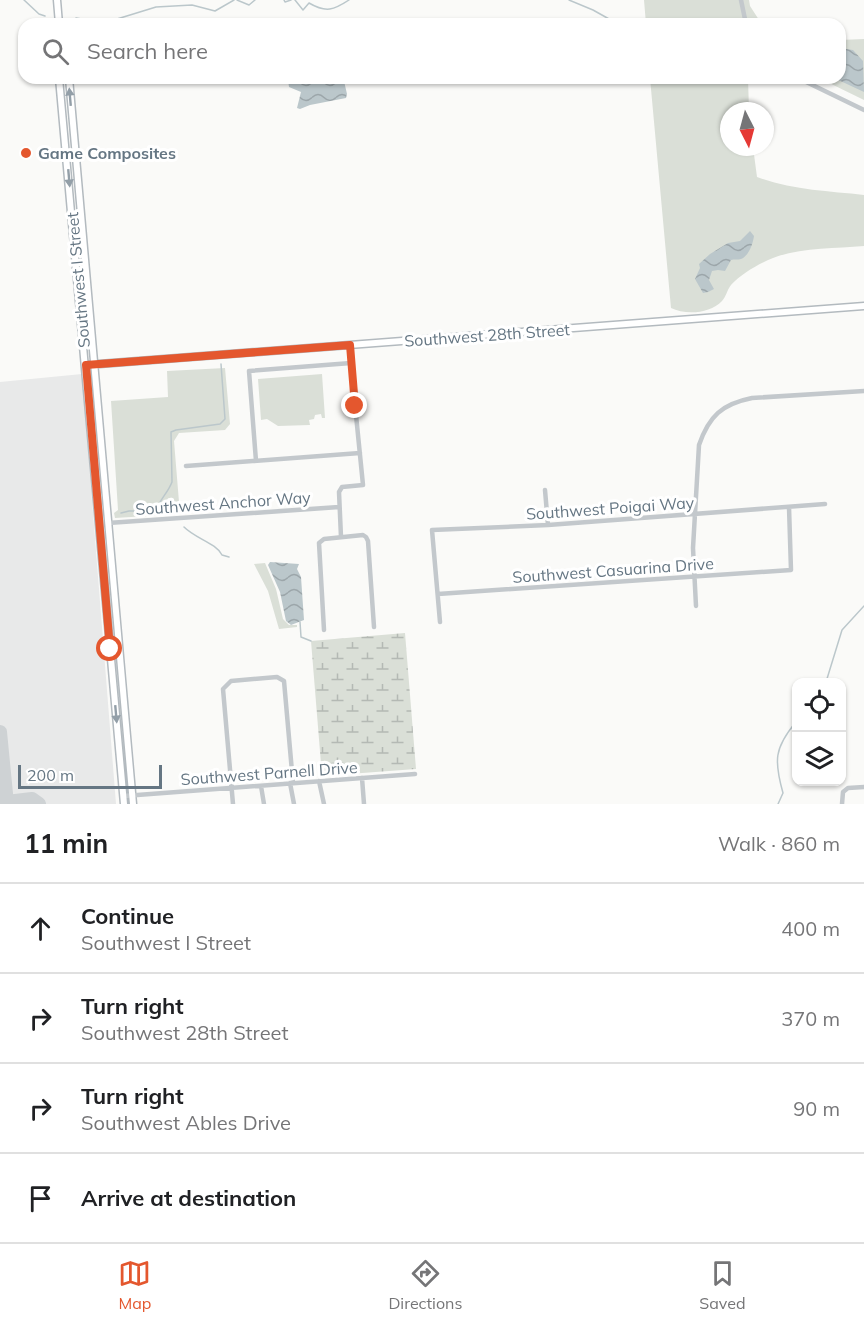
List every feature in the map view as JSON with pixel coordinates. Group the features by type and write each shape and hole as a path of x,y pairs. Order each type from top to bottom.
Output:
{"main road":[{"path":"57,0 58,18"},
{"name":"Southwest I Street","path":"60,84 124,804"},
{"name":"Southwest I Street","path":"70,84 133,804"},
{"name":"Southwest 28th Street","path":"86,365 864,306"}],"street":[{"path":"741,0 745,18"},
{"path":"810,84 864,110"},
{"path":"342,537 339,492 342,487 363,485 350,345"},
{"path":"256,461 249,371 351,363"},
{"path":"696,606 694,514 699,445 704,429 713,417 724,407 736,401 752,398 864,391"},
{"path":"186,466 360,453"},
{"path":"545,490 548,525"},
{"name":"Southwest Poigai Way","path":"438,594 432,530 548,525 825,504"},
{"name":"Southwest Anchor Way","path":"108,523 339,507"},
{"name":"Southwest Casuarina Drive","path":"438,594 791,570 789,507"},
{"path":"324,630 318,547 321,540 342,537 363,536 368,541 374,627"},
{"path":"438,594 440,622"},
{"path":"233,804 223,689 231,681 278,677 282,678 285,686 294,804"},
{"name":"Southwest Parnell Drive","path":"124,796 415,774"},
{"path":"362,778 364,804"},
{"path":"320,781 324,804"},
{"path":"261,786 264,804"},
{"path":"842,804 843,792 848,788 864,787"}],"shaded area":[{"path":"82,374 116,804 0,804 0,382"}],"green space":[{"path":"644,0 749,0 758,18 646,18"},
{"path":"864,39 864,100 831,84 846,84 846,40"},
{"path":"651,84 748,84 749,102 720,102 720,156 754,156 757,177 770,181 796,187 864,195 864,246 784,254 745,273 731,285 725,298 711,309 697,312 671,308"},
{"path":"225,368 230,424 225,430 179,433 174,441 180,514 115,518 114,513 118,510 111,401 168,397 167,371"},
{"path":"322,374 325,418 322,418 321,414 315,415 314,419 309,420 310,425 278,426 267,419 261,420 258,379"},
{"path":"265,563 276,589 283,619 289,625 297,625 297,627 279,629 268,591 254,564"},
{"path":"405,633 416,769 322,776 311,641"}],"water":[{"path":"846,49 853,50 863,61 864,92 846,84"},
{"path":"289,84 345,84 347,94 346,98 300,109 297,108 301,92 289,87"},
{"path":"750,231 754,236 752,246 746,255 741,259 731,260 725,271 712,271 709,280 714,289 703,293 695,279 700,268 699,264 728,243 740,241"},
{"path":"270,562 299,564 297,569 301,577 304,620 291,625 286,621 280,592 268,565"}],"waterway":[{"path":"24,0 39,14 45,16"},
{"path":"120,18 156,7 192,5 215,11 234,0"},
{"path":"237,0 249,5 255,0"},
{"path":"284,0 285,2 291,0"},
{"path":"295,0 303,10 309,3 330,9 349,0"},
{"path":"569,0 607,18"},
{"path":"121,513 156,511 172,482 171,432 220,424 225,419 221,364"},
{"path":"184,527 215,547 222,555 229,557"},
{"path":"827,678 842,630 864,606"},
{"path":"300,622 301,637 311,641"},
{"path":"778,804 783,793 778,772 778,755 783,740 792,727"}],"taxiway":[{"path":"0,732 7,804"},
{"path":"7,802 32,799 39,804"}],"place":[{"name":"Game Composites","path":"26,153"}],"route":[{"path":"110,649 86,365 350,345 355,406"}]}
